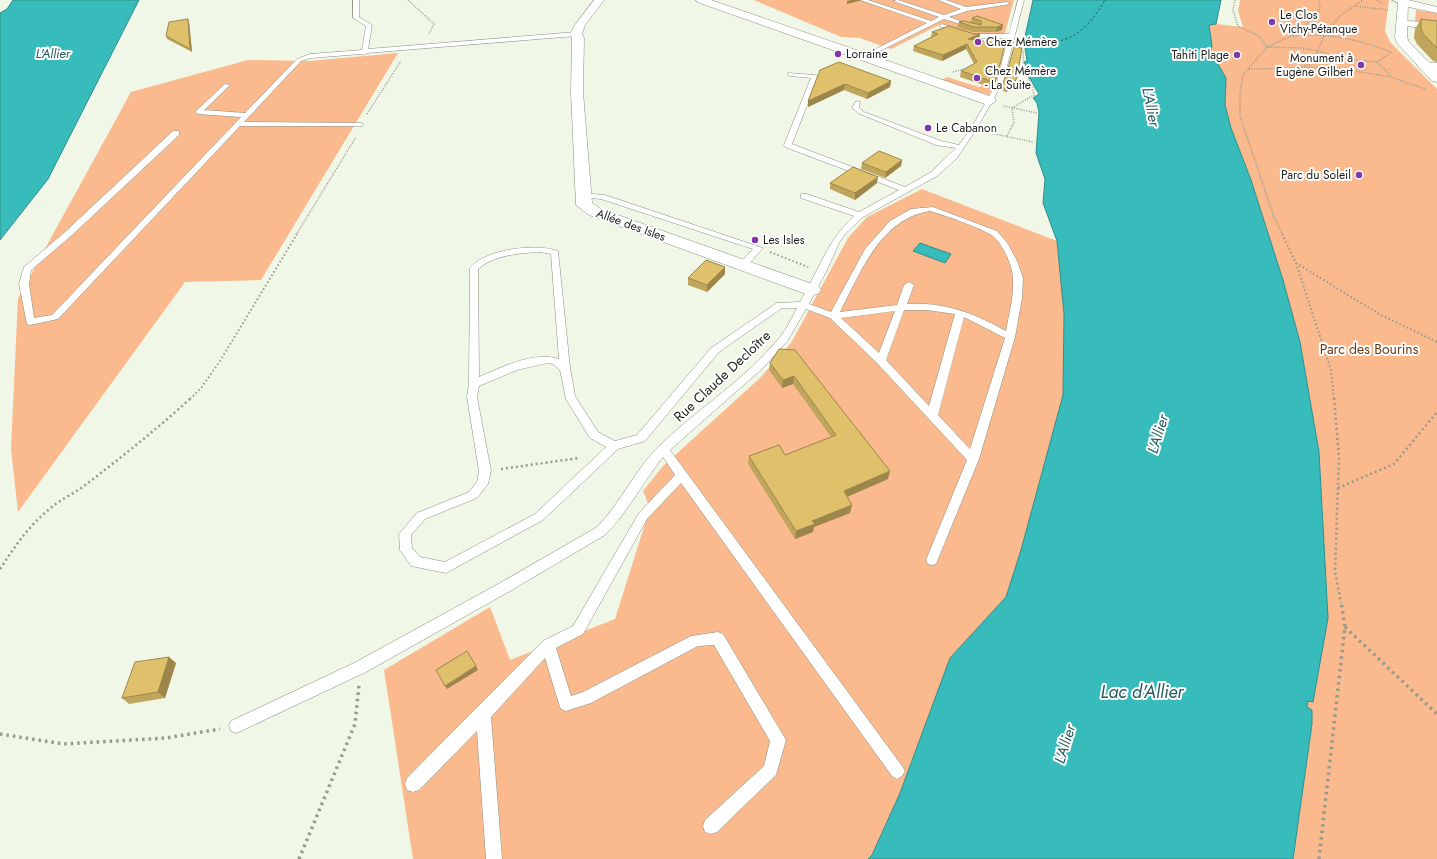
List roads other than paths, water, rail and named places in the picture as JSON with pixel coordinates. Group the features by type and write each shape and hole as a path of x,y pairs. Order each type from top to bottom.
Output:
{"street":[{"path":"576,34 580,25 599,0"},
{"path":"701,0 995,103"},
{"path":"1401,8 1437,10"},
{"path":"1401,8 1437,27"},
{"path":"1401,8 1401,37 1403,43 1437,78"},
{"name":"Allée des Isles","path":"576,34 578,38 577,92 582,195 584,205 595,212 812,290"},
{"path":"1424,66 1437,67"}],"lane":[{"path":"356,0 356,18 369,25 364,53"},
{"path":"863,0 930,22"},
{"path":"942,0 966,9"},
{"path":"992,0 1007,4"},
{"path":"896,1 977,28"},
{"path":"864,57 930,22 966,9 1020,3"},
{"name":"Rue Claude Decloître","path":"236,726 361,667 505,588 601,531 614,518 640,476 663,449 760,365 785,338 822,272 836,241 860,215 934,174 948,163 995,103 1020,3"},
{"path":"942,26 974,36 1012,36"},
{"path":"176,133 68,234 27,269 24,284 30,322 55,317 299,60 310,56 414,49 576,34"},
{"path":"790,74 815,77 788,145 906,190"},
{"path":"227,85 198,112 248,115"},
{"path":"858,102 855,108 862,113 939,143 960,147"},
{"path":"238,124 361,124"},
{"path":"582,195 602,197 759,248 743,265"},
{"path":"804,196 860,215"},
{"path":"833,316 868,251 893,223 914,211 930,209 941,212 994,233 1004,244 1013,261 1018,278 1018,298 1010,337 972,458 932,560"},
{"path":"614,446 594,435 570,396 565,368 555,253 549,250 535,248 483,260 474,268 474,384 472,397 485,471 482,484 472,495 421,516 405,534 406,550 416,562 446,568 539,517 614,446 642,438 715,350 780,305 804,305 833,316 881,361 972,458"},
{"path":"881,361 909,285"},
{"path":"833,316 901,308 938,308 960,313 1010,337"},
{"path":"932,416 960,313"},
{"path":"474,384 488,376 535,361 554,360 565,368"},
{"path":"663,449 897,771"},
{"path":"413,784 483,714 548,645 578,630 643,516 682,475"},
{"path":"548,645 566,704 586,698 696,640 718,638 778,740 771,770 711,826"},
{"path":"483,714 494,859"}],"water":[{"name":"L'Allier","path":"13,0 139,0 48,179 0,240 0,13 7,9"},
{"name":"Lac d'Allier","path":"1033,0 1221,0 1216,24 1209,25 1212,45 1211,52 1226,78 1225,105 1231,128 1251,180 1283,280 1300,342 1319,452 1328,618 1313,702 1308,701 1307,707 1312,710 1312,724 1293,859 868,859 872,855 900,793 950,658 1006,597 1021,550 1063,395 1064,314 1057,241 1043,203 1045,179 1036,153 1039,112 1037,103 1033,98 1039,94 1025,71 1024,62 1027,61 1024,41"},
{"path":"920,243 951,254 945,263 913,251"}],"place":[{"name":"Le Clos Vichy-Pétanque","path":"1272,22"},
{"name":"Chez Mémère","path":"978,42"},
{"name":"Lorraine","path":"838,54"},
{"name":"Tahiti Plage","path":"1237,55"},
{"name":"Monument à Eugène Gilbert","path":"1361,65"},
{"name":"Chez Mémère - La Suite","path":"977,78"},
{"name":"Le Cabanon","path":"928,128"},
{"name":"Parc du Soleil","path":"1359,175"},
{"name":"Les Isles","path":"755,240"}],"park label":[{"name":"Parc des Bourins","path":"1369,349"}]}
